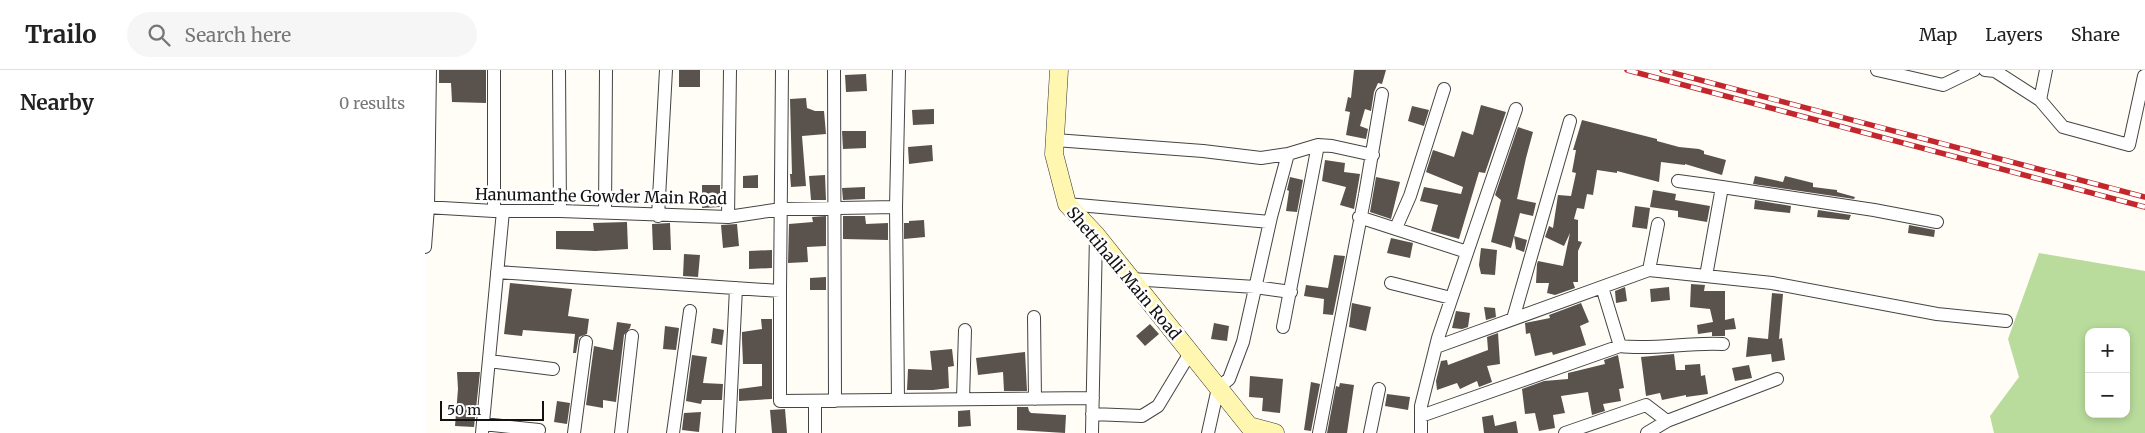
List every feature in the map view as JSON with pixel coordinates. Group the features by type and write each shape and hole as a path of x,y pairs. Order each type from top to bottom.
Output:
{"street":[{"path":"425,247 430,70"},
{"path":"494,70 498,211 497,272 482,429 539,430"},
{"path":"559,70 560,211"},
{"path":"605,213 606,70"},
{"path":"658,216 666,70"},
{"path":"728,217 730,70"},
{"path":"782,70 780,401 898,398 1093,398"},
{"path":"834,70 835,400"},
{"path":"898,398 897,207 899,70"},
{"name":"Shettihalli Main Road","path":"1059,70 1054,154 1067,204 1096,235 1249,426 1275,433"},
{"path":"1877,70 1943,85 1974,70"},
{"path":"1985,70 1995,71 2040,100 2063,127 2129,145 2145,74"},
{"path":"2040,100 2046,70"},
{"path":"1396,228 1410,196 1444,89"},
{"path":"1319,433 1359,217 1373,155 1382,94"},
{"path":"1421,433 1421,406 1436,346 1516,109"},
{"path":"1513,319 1570,121"},
{"path":"1055,140 1115,146 1203,151 1261,158 1288,154 1318,145 1373,155"},
{"path":"1283,327 1318,145"},
{"path":"1209,433 1219,388 1229,379 1239,351 1288,154"},
{"path":"1678,181 1874,210 1937,222"},
{"path":"1706,276 1722,187"},
{"path":"1067,204 1270,222"},
{"name":"Hanumanthe Gowder Main Road","path":"427,206 498,211 560,211 728,217 781,209 897,207"},
{"path":"1359,217 1467,252"},
{"path":"1649,270 1658,224"},
{"path":"1092,433 1096,235"},
{"path":"1436,346 1649,270 1772,283 1937,314 2006,321"},
{"path":"497,272 780,291"},
{"path":"1131,279 1255,287 1291,292"},
{"path":"1391,283 1451,298"},
{"path":"1602,287 1620,346"},
{"path":"729,433 736,288"},
{"path":"673,433 690,311"},
{"path":"1034,317 1035,399"},
{"path":"963,399 965,330"},
{"path":"621,433 632,336"},
{"path":"574,433 586,342"},
{"path":"1421,416 1620,346 1647,348 1699,343 1723,344"},
{"path":"1092,414 1142,416 1157,406 1190,352"},
{"path":"489,361 553,370"},
{"path":"1647,433 1667,421 1777,379"},
{"path":"1370,433 1379,388"},
{"path":"815,401 815,433"},
{"path":"1565,433 1646,406 1667,421"}],"green space":[{"path":"2039,253 2145,271 2145,433 1994,433 1990,416 2019,377 2008,339"}],"building":[{"path":"439,70 486,70 486,103 452,102 451,83 439,83"},
{"path":"679,70 700,70 700,87 679,87"},
{"path":"1354,70 1386,70 1382,84 1378,83 1374,92 1371,111 1365,109 1360,126 1368,129 1366,139 1346,135 1350,112 1345,111 1348,97 1351,98"},
{"path":"866,74 867,91 846,92 845,75"},
{"path":"806,98 807,108 815,111 824,111 826,134 802,136 806,186 791,187 790,99"},
{"path":"1481,105 1506,112 1485,173 1479,172 1459,239 1431,231 1438,205 1420,201 1424,187 1461,194 1463,187 1426,172 1433,150 1454,157 1462,131 1473,135"},
{"path":"1412,106 1429,110 1424,126 1408,121"},
{"path":"934,109 934,124 913,125 912,110"},
{"path":"1582,120 1657,139 1657,141 1679,147 1699,149 1704,151 1704,154 1726,160 1722,175 1685,164 1661,162 1659,182 1617,171 1617,173 1597,170 1593,195 1587,194 1584,209 1577,208 1574,219 1578,220 1578,241 1582,242 1578,251 1578,282 1573,282 1575,288 1555,295 1547,293 1549,283 1536,283 1537,264 1538,261 1563,266 1570,233 1564,246 1545,237 1549,226 1553,228 1558,195 1571,196 1576,173 1572,172 1576,150 1573,150"},
{"path":"1518,127 1533,132 1517,199 1536,203 1533,216 1520,213 1511,248 1491,242 1501,200 1495,195"},
{"path":"842,131 866,131 866,148 843,149"},
{"path":"932,145 933,161 909,164 908,147"},
{"path":"1325,160 1345,163 1344,172 1360,174 1354,209 1340,205 1346,187 1322,181"},
{"path":"758,175 758,188 743,188 743,176"},
{"path":"825,175 826,200 811,200 809,176"},
{"path":"1755,176 1783,182 1785,176 1813,183 1813,187 1837,190 1837,192 1855,197 1854,199 1753,184"},
{"path":"1290,177 1303,180 1297,212 1286,211"},
{"path":"1376,177 1400,182 1391,219 1370,212"},
{"path":"702,185 720,185 720,207 702,208"},
{"path":"865,187 865,199 843,200 842,188"},
{"path":"1653,190 1676,194 1675,200 1710,206 1707,222 1678,217 1678,211 1650,207"},
{"path":"1755,200 1791,206 1790,213 1754,209"},
{"path":"1635,206 1650,208 1647,229 1632,227"},
{"path":"1818,210 1851,215 1849,220 1817,217"},
{"path":"826,216 826,246 807,247 808,262 788,263 789,224 813,222 812,217"},
{"path":"843,216 865,216 866,224 888,223 888,240 843,239"},
{"path":"924,220 925,237 904,239 904,223"},
{"path":"627,222 628,249 595,251 556,249 556,231 594,231 593,223"},
{"path":"670,223 671,250 653,250 652,224"},
{"path":"737,224 739,246 723,248 721,225"},
{"path":"1909,225 1935,230 1934,237 1908,233"},
{"path":"1514,236 1527,240 1524,252 1516,249"},
{"path":"1391,238 1413,243 1410,258 1387,253"},
{"path":"1481,248 1497,250 1495,275 1481,274 1479,265"},
{"path":"772,250 772,268 749,269 749,251"},
{"path":"684,254 700,255 698,277 683,276"},
{"path":"1334,255 1345,256 1333,315 1323,314 1324,299 1304,296 1306,285 1328,288"},
{"path":"826,277 826,290 810,290 810,278"},
{"path":"510,283 572,289 568,316 589,319 587,334 579,337 576,353 573,353 575,334 523,330 522,336 504,334"},
{"path":"1691,284 1705,285 1704,291 1725,291 1725,320 1734,318 1736,329 1725,330 1725,336 1712,336 1712,332 1698,334 1697,325 1713,322 1710,309 1690,307"},
{"path":"1625,287 1627,301 1616,303 1615,291"},
{"path":"1669,287 1670,300 1651,302 1650,289"},
{"path":"1772,293 1783,294 1779,339 1782,338 1785,360 1772,362 1771,354 1746,357 1748,337 1768,339"},
{"path":"1352,303 1371,307 1366,331 1349,327"},
{"path":"1581,303 1589,322 1580,326 1586,345 1553,355 1552,352 1535,356 1530,333 1526,334 1525,323 1550,318 1549,315"},
{"path":"1484,307 1495,308 1496,317 1486,320"},
{"path":"1456,311 1470,313 1468,327 1462,329 1452,328"},
{"path":"761,319 772,319 772,399 739,401 739,389 762,386 762,364 743,364 742,340 742,332 762,329"},
{"path":"617,322 631,324 624,335 616,402 603,400 603,408 586,405 594,346 613,350"},
{"path":"1214,323 1229,326 1227,341 1211,339"},
{"path":"1150,324 1159,334 1145,346 1136,336"},
{"path":"665,326 679,328 676,350 663,349"},
{"path":"713,328 724,330 722,345 711,343"},
{"path":"1498,333 1500,364 1487,366 1492,382 1479,387 1477,381 1460,389 1457,383 1437,390 1436,381 1441,361 1447,360 1448,365 1488,350 1487,337"},
{"path":"952,349 954,366 948,367 949,388 907,390 908,369 932,370 930,351"},
{"path":"1025,352 1027,391 1004,391 1003,372 978,375 976,358"},
{"path":"1674,354 1676,370 1685,370 1685,365 1700,364 1701,376 1705,375 1708,394 1686,397 1686,395 1662,400 1660,393 1646,396 1641,357"},
{"path":"692,355 707,357 703,383 723,384 722,400 702,400 701,404 686,401"},
{"path":"1618,355 1624,388 1619,389 1621,401 1603,404 1605,411 1592,415 1588,392 1561,396 1565,413 1553,415 1555,428 1539,431 1535,413 1525,414 1522,389 1544,381 1568,379 1568,373 1605,364 1604,360"},
{"path":"1749,365 1752,378 1735,381 1732,368"},
{"path":"457,372 480,372 474,427 455,426 458,389"},
{"path":"1250,376 1283,379 1280,413 1262,411 1263,398 1249,397"},
{"path":"1311,382 1320,384 1311,431 1304,430"},
{"path":"1340,383 1354,385 1347,433 1327,433 1336,386 1339,387"},
{"path":"1387,394 1410,397 1408,410 1385,406"},
{"path":"557,401 570,403 567,424 554,422"},
{"path":"1017,407 1028,407 1031,413 1066,415 1065,433 1017,430"},
{"path":"785,409 787,433 772,433 770,410"},
{"path":"970,410 971,426 958,427 958,411"},
{"path":"701,412 699,432 682,430 684,413"},
{"path":"1493,415 1495,426 1516,421 1518,433 1484,433 1482,417"}],"railway":[{"path":"1627,70 2145,207"},
{"path":"1662,70 2145,197"}]}
